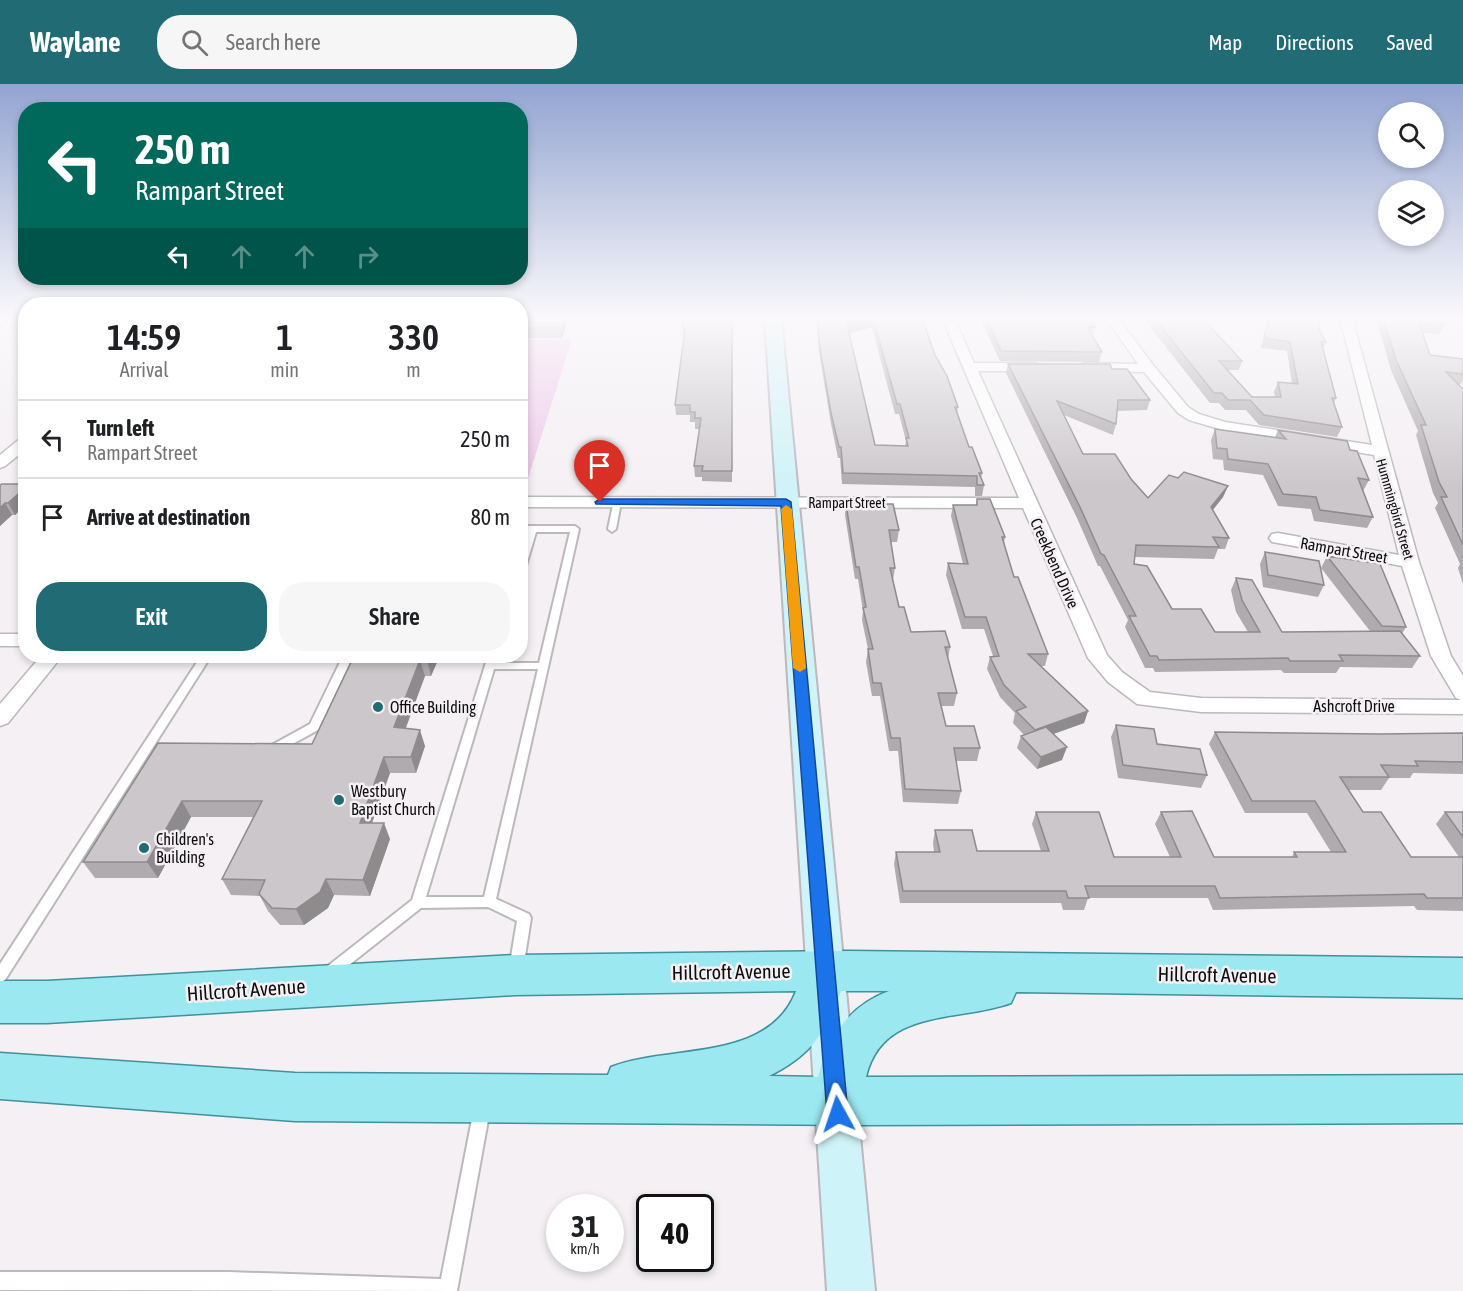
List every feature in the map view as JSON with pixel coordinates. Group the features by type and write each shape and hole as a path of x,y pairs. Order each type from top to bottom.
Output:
{"main road":[{"path":"776,374 851,1291"},
{"path":"552,1099 748,1063 775,1051 789,1039 808,1015 826,971"},
{"name":"Hillcroft Avenue","path":"0,1002 47,1002 515,975 826,971 1463,978"},
{"path":"836,1100 850,1051 861,1036 878,1020 904,1005 935,998 1098,974"},
{"path":"0,1076 295,1097 836,1100 1463,1099"}],"street":[{"name":"Creekbend Drive","path":"973,374 1098,658 1115,677 1145,699 1201,705 1244,706"},
{"path":"1153,374 1183,410 1201,420 1222,426 1379,451"},
{"name":"Hummingbird Street","path":"1360,374 1410,562 1440,656 1463,693"},
{"path":"0,463 18,448"},
{"name":"Rampart Street","path":"528,502 1029,503"},
{"name":"Rampart Street","path":"1278,538 1410,562"},
{"path":"0,640 18,640"},
{"path":"0,718 46,663"},
{"name":"Ashcroft Drive","path":"1244,706 1463,707"}],"lane":[{"path":"612,529 617,502"},
{"path":"489,902 575,529 528,529"},
{"path":"528,544 533,529"},
{"path":"0,975 150,749 202,663"},
{"path":"259,749 277,749 314,727 345,663"},
{"path":"313,986 418,903 490,663"},
{"path":"512,663 543,666"},
{"path":"418,903 489,902 524,918 515,975"},
{"path":"0,1281 448,1290 484,1098"}],"shaded area":[{"path":"528,374 561,374 528,478"}],"building":[{"path":"679,374 732,374 732,471 702,471 703,466 694,466 701,418 695,418 695,412 690,412 690,405 675,405"},
{"path":"824,374 859,374 875,445 908,446 906,438 909,438 900,404 897,404 889,374 946,374 958,407 955,407 969,447 972,447 982,473 979,473 984,485 977,485 977,476 843,473 841,447 839,447"},
{"path":"1013,374 1131,374 1150,400 1118,400 1116,424 1057,401 1083,454 1115,454 1131,479 1148,498 1169,475 1178,478 1184,472 1228,486 1211,507 1229,538 1213,537 1219,547 1136,545 1134,564 1147,566 1172,609 1201,609 1215,632 1260,632 1242,600 1236,578 1252,580 1282,632 1400,631 1420,656 1339,655 1343,661 1290,661 1288,658 1159,660 1157,656 1150,656 1129,616 1136,616 1104,555 1101,554"},
{"path":"1199,374 1231,374 1252,397 1281,397 1278,382 1298,384 1296,374 1330,374 1336,398 1332,398 1342,427 1264,415 1250,400 1228,400 1222,393 1214,393"},
{"path":"1403,374 1448,374 1463,389 1463,545 1441,497 1447,497 1439,482 1421,425 1426,425"},
{"path":"1215,429 1286,439 1278,430 1347,441 1350,450 1357,451 1369,480 1358,478 1373,517 1320,510 1316,497 1283,494 1268,464 1228,459 1227,449 1217,448"},
{"path":"18,484 18,494 0,508 0,485"},
{"path":"977,499 990,499 1005,537 1002,537 1014,577 1018,577 1048,654 1028,654 1088,711 1035,730 1016,711 1026,707 1004,685 990,657 999,656 986,617 965,617 948,563 968,564 953,505 977,505"},
{"path":"846,504 893,504 899,530 889,530 895,568 890,568 899,607 904,607 911,632 945,631 950,647 945,647 957,693 938,693 946,726 974,726 980,748 954,748 961,791 905,789 900,738 891,738 881,683 873,683 868,649 873,649 863,608 866,607 859,567 856,567"},
{"path":"1265,552 1319,561 1324,585 1268,575"},
{"path":"1327,556 1380,564 1406,627 1382,626"},
{"path":"351,663 419,663 394,727 420,730 411,757 384,757 360,823 384,823 363,880 326,879 320,892 296,909 272,908 259,894 265,880 222,879 262,801 182,801 147,862 83,862 158,743 312,744"},
{"path":"1116,725 1154,729 1157,744 1200,749 1207,775 1123,765"},
{"path":"1046,727 1067,747 1041,757 1021,736"},
{"path":"1215,732 1463,733 1463,762 1415,761 1418,766 1381,765 1389,777 1340,777 1363,812 1381,812 1411,857 1463,857 1463,898 1427,898 1424,894 1220,898 1215,886 1085,886 1089,898 1068,898 1066,891 903,891 896,852 940,852 935,830 972,830 977,851 1049,851 1036,812 1099,812 1114,857 1181,857 1161,812 1192,811 1214,857 1297,857 1294,852 1346,852 1315,801 1252,801"},
{"path":"1445,812 1463,812 1463,837"}],"slow traffic":[{"path":"786,509 800,668"}],"place":[{"name":"Office Building","path":"378,707"},
{"name":"Westbury Baptist Church","path":"339,800"},
{"name":"Children's Building","path":"144,848"}],"route":[{"path":"600,502 786,502 838,1114"}]}
